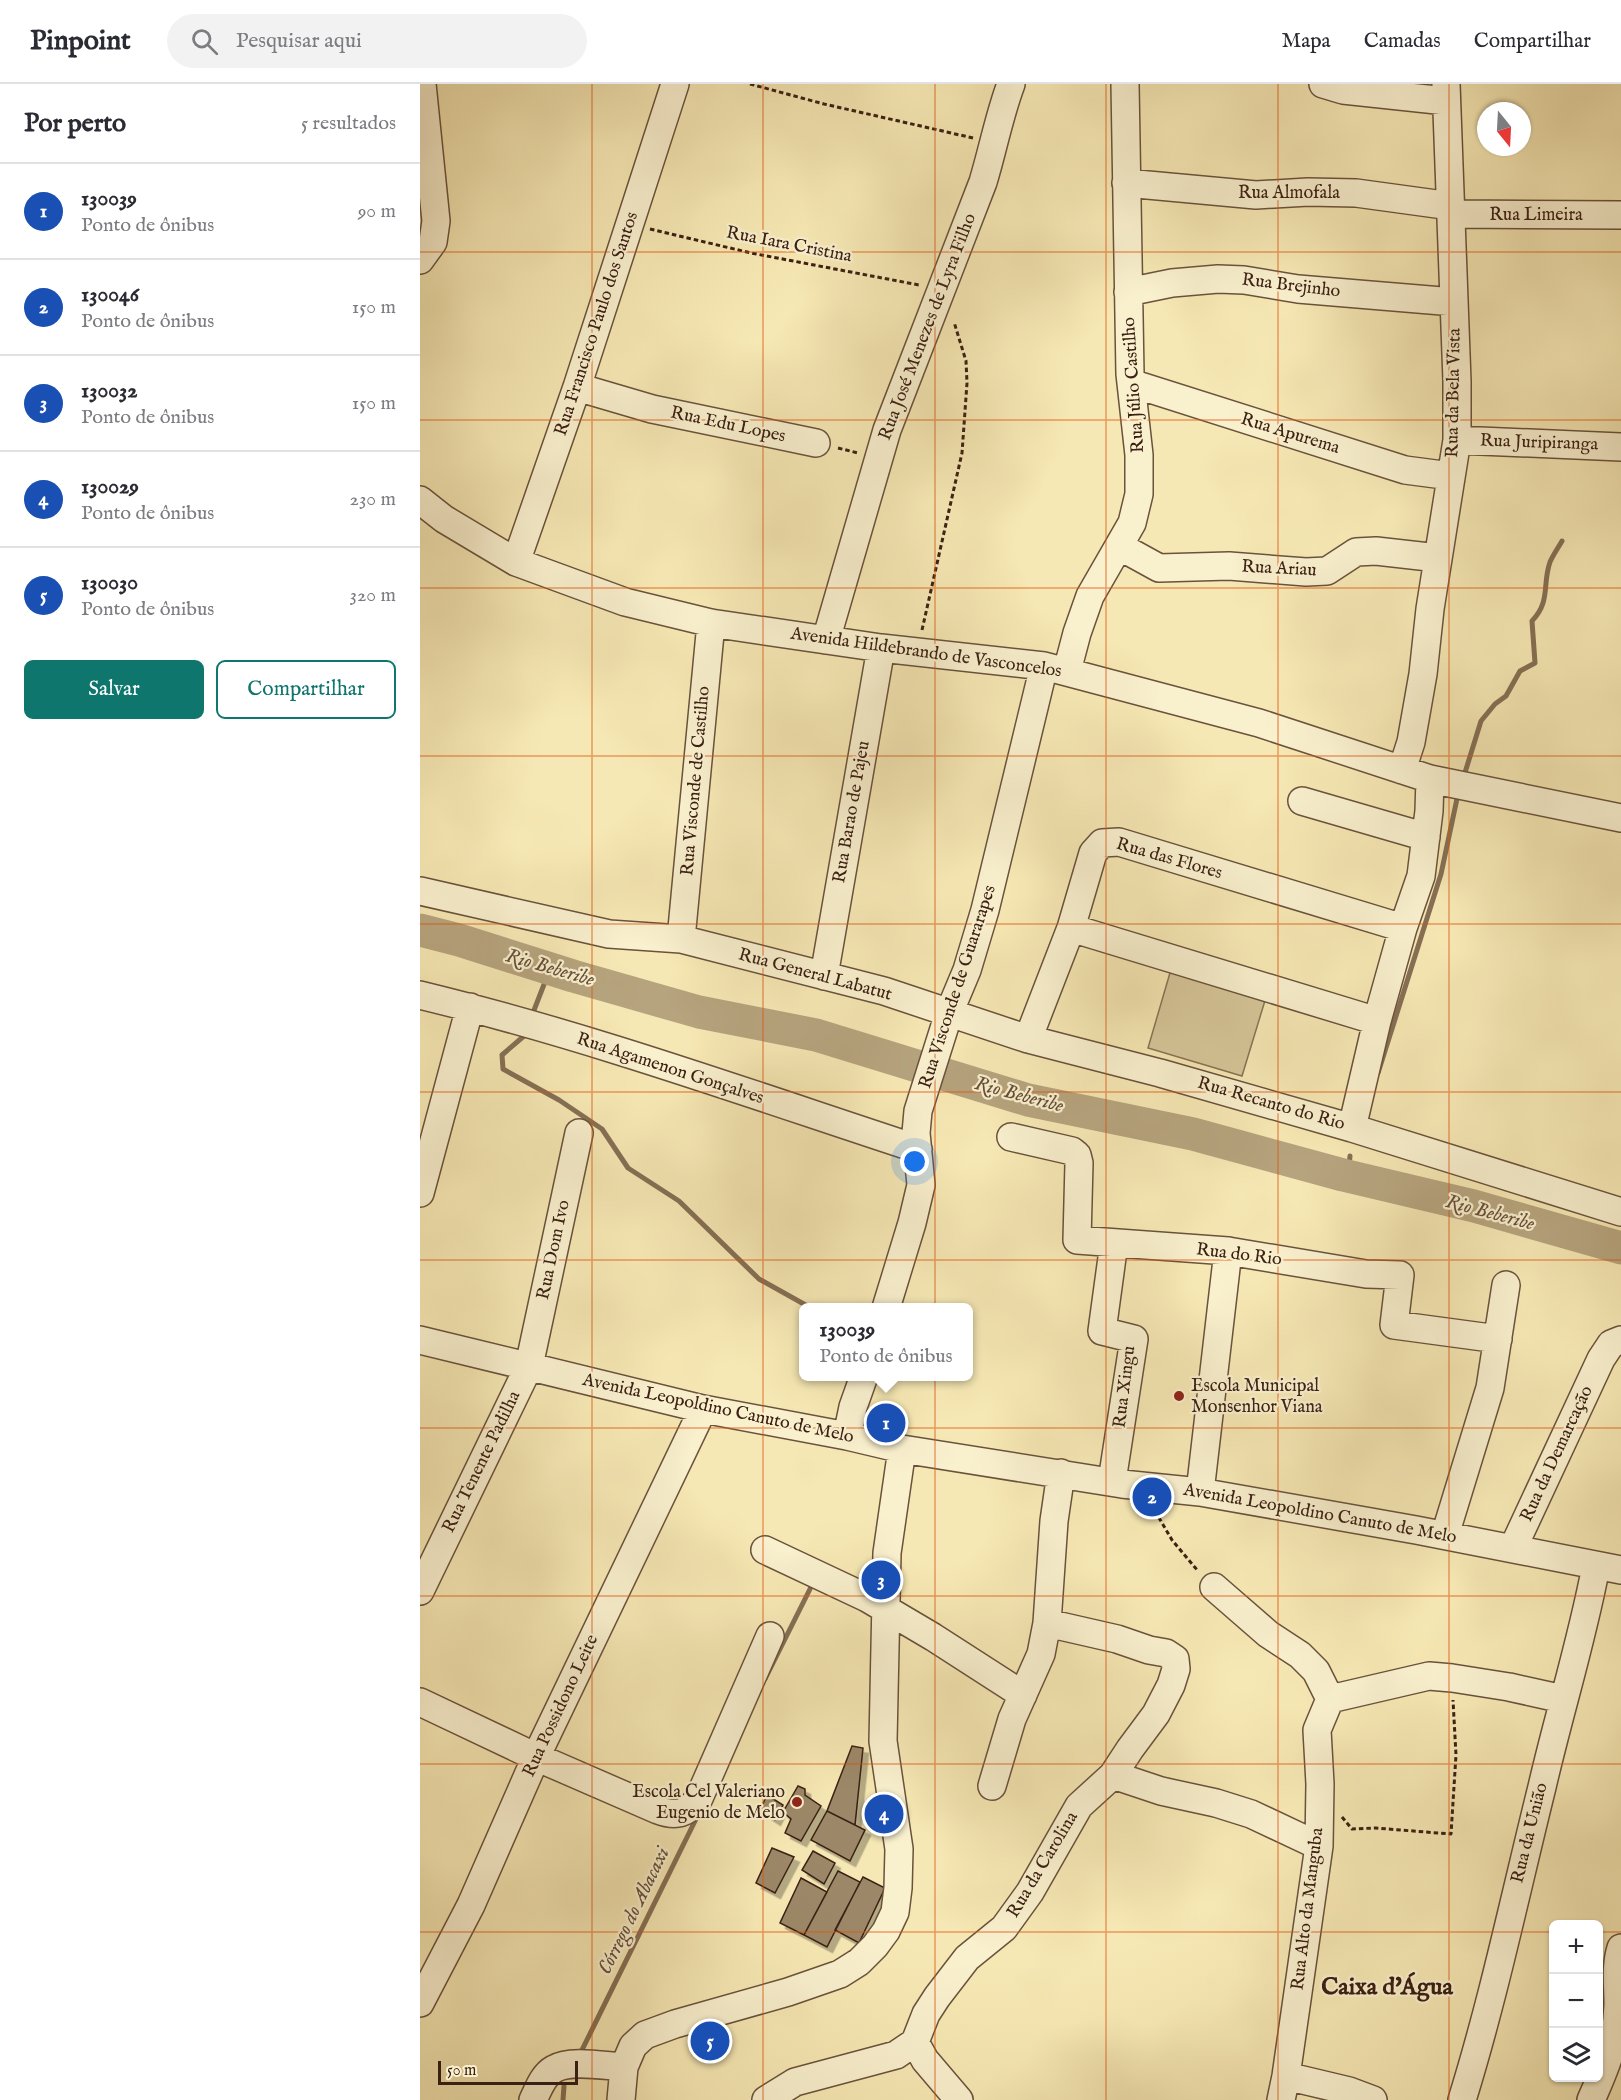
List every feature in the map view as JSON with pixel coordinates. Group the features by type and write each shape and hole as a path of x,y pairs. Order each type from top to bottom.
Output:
{"street":[{"path":"420,260 433,242 436,221 422,84"},
{"name":"Rua Francisco Paulo dos Santos","path":"516,562 577,387 675,84"},
{"name":"Rua José Menezes de Lyra Filho","path":"826,640 887,430 980,192 995,143 999,117 1011,84"},
{"name":"Rua Júlio Castilho","path":"1055,669 1077,633 1090,596 1132,523 1139,494 1139,455 1131,383 1125,84"},
{"path":"1323,84 1343,90 1446,93"},
{"name":"Rua da Bela Vista","path":"1402,770 1411,742 1423,674 1438,558 1457,440 1446,93"},
{"name":"Rua Almofala","path":"1126,183 1256,195 1308,192 1356,193 1451,210"},
{"name":"Rua Limeira","path":"1451,210 1621,215"},
{"name":"Rua Brejinho","path":"1128,292 1172,283 1218,279 1244,280 1310,290 1454,302"},
{"name":"Rua Apurema","path":"1131,383 1404,470 1451,476"},
{"name":"Rua Edu Lopes","path":"577,387 652,409 816,443"},
{"name":"Rua Juripiranga","path":"1457,440 1621,447"},
{"name":"Avenida Hildebrando de Vasconcelos","path":"420,500 444,519 516,562 625,602 711,623 881,648 1055,669 1258,723 1402,770 1451,783 1621,818"},
{"name":"Rua Ariau","path":"1119,546 1159,568 1229,566 1306,572 1327,571 1356,552 1376,551 1438,558"},
{"name":"Rua Visconde de Castilho","path":"681,939 711,623"},
{"name":"Rua Barao de Pajeu","path":"824,976 881,648"},
{"name":"Rua Visconde de Guararapes","path":"888,1303 921,1185 918,1111 949,1013 963,984 1055,669"},
{"name":"Rua Recanto do Rio","path":"949,1013 1028,1039 1160,1073 1352,1128 1377,1020 1403,928 1421,876 1426,837 1451,783"},
{"path":"1302,801 1426,837"},
{"name":"Rua das Flores","path":"1028,1039 1071,928 1093,853 1102,843 1119,842 1403,928"},
{"name":"Rua General Labatut","path":"420,891 609,934 681,939 884,992 949,1013"},
{"path":"1071,928 1377,1020"},
{"name":"Rua Agamenon Gonçalves","path":"420,995 470,1007 637,1057 918,1149"},
{"path":"420,1192 470,1007"},
{"path":"1352,1128 1621,1212"},
{"name":"Rua Dom Ivo","path":"529,1366 579,1133"},
{"name":"Rua do Rio","path":"1011,1137 1072,1151 1077,1155 1079,1163 1077,1240 1228,1251 1366,1274 1400,1275 1394,1326 1498,1339"},
{"name":"Rua Xingu","path":"1112,1481 1134,1339 1102,1331 1114,1243"},
{"path":"1200,1492 1228,1251"},
{"path":"1445,1535 1490,1388 1506,1285"},
{"name":"Avenida Leopoldino Canuto de Melo","path":"420,1340 704,1409 847,1436 902,1449 1200,1492 1445,1535 1609,1568"},
{"name":"Rua da Demarcação","path":"1513,1548 1601,1359 1611,1344 1621,1340"},
{"name":"Rua Tenente Padilha","path":"420,1591 529,1366"},
{"path":"847,1436 853,1407 863,1381"},
{"name":"Rua Possidono Leite","path":"420,2004 471,1905 536,1757 704,1409"},
{"path":"621,2100 624,2067 633,2046 645,2036 675,2024 788,1992 840,1974 859,1962 875,1946 886,1931 895,1912 899,1849 883,1741 889,1535 902,1449"},
{"path":"992,1786 1012,1719 1041,1654 1047,1623 1054,1521 1061,1473"},
{"path":"765,1550 855,1592 933,1637 1023,1695"},
{"name":"Rua da União","path":"1462,2100 1485,2020 1563,1699 1586,1618 1609,1568"},
{"path":"1214,1587 1268,1634 1300,1655 1316,1671 1330,1700 1429,1676 1509,1687 1563,1699"},
{"name":"Rua da Carolina","path":"915,2042 926,2014 949,1980 967,1958 1004,1928 1030,1892 1079,1806 1113,1775 1156,1714 1171,1685 1176,1669 1175,1659 1166,1653 1047,1623"},
{"path":"420,1702 536,1757 658,1810 671,1815 682,1813 692,1807 699,1798 770,1636"},
{"name":"Rua Alto da Manguba","path":"1283,2088 1318,1846 1320,1788 1317,1730 1330,1700"},
{"path":"1113,1775 1161,1791 1216,1803 1251,1815 1318,1846"},
{"path":"1591,2100 1605,2071 1615,2032 1618,2004 1617,1978 1621,1948"},
{"path":"766,2100 795,2082 896,2055 915,2042 925,2060 958,2100"},
{"path":"533,2100 544,2078 554,2069 568,2064 624,2067"},
{"path":"1283,2088 1349,2091 1373,2100"}],"path":[{"path":"750,84 825,104 995,143"},
{"name":"Rua Iara Cristina","path":"631,224 752,253 942,289"},
{"path":"918,651 962,453 967,383 966,361 960,338 942,289"},
{"path":"816,443 880,458"},
{"path":"1150,1508 1159,1515 1172,1540 1189,1562 1214,1587"},
{"path":"1320,1788 1352,1828 1451,1834 1456,1755 1452,1678"}],"shaded area":[{"path":"1172,966 1267,994 1242,1076 1148,1048"}],"building":[{"path":"852,1746 863,1748 855,1825 827,1811"},
{"path":"798,1786 805,1789 805,1795 821,1806 801,1841 785,1833 791,1819 783,1812"},
{"path":"767,1795 783,1805 775,1820 760,1810"},
{"path":"827,1811 865,1830 850,1861 811,1840"},
{"path":"772,1848 794,1857 775,1893 756,1883"},
{"path":"813,1851 835,1863 824,1884 802,1870"},
{"path":"838,1871 860,1882 827,1947 804,1935"},
{"path":"863,1877 885,1888 859,1943 835,1930"},
{"path":"801,1878 827,1892 804,1935 780,1923"}],"waterway":[{"path":"1463,779 1481,721 1495,704 1506,696 1520,671 1535,663 1532,621 1542,607 1550,562 1562,541"},
{"path":"1378,1073 1441,874 1458,794"},
{"name":"Rio Beberibe","path":"420,930 699,1012 816,1035 1028,1100 1193,1134 1343,1175 1474,1206 1621,1248"},
{"name":"Córrego do Abacaxi","path":"531,1018 550,969"},
{"name":"Córrego do Abacaxi","path":"526,1032 502,1055 503,1069 559,1100 602,1129 628,1168 679,1201 759,1279 802,1303"},
{"path":"1348,1177 1350,1156"},
{"name":"Córrego do Abacaxi","path":"765,1679 812,1585"},
{"name":"Córrego do Abacaxi","path":"579,2056 697,1817"},
{"name":"Córrego do Abacaxi","path":"563,2100 564,2086"}],"place":[{"name":"Escola Municipal Monsenhor Viana","path":"1179,1396"},
{"name":"130039","path":"886,1423"},
{"name":"130046","path":"1152,1497"},
{"name":"130032","path":"881,1580"},
{"name":"Escola Cel Valeriano Eugenio de Melo","path":"797,1802"},
{"name":"130029","path":"884,1814"},
{"name":"130030","path":"710,2041"}],"district":[{"name":"Caixa d'Água","path":"1387,1987"}]}
